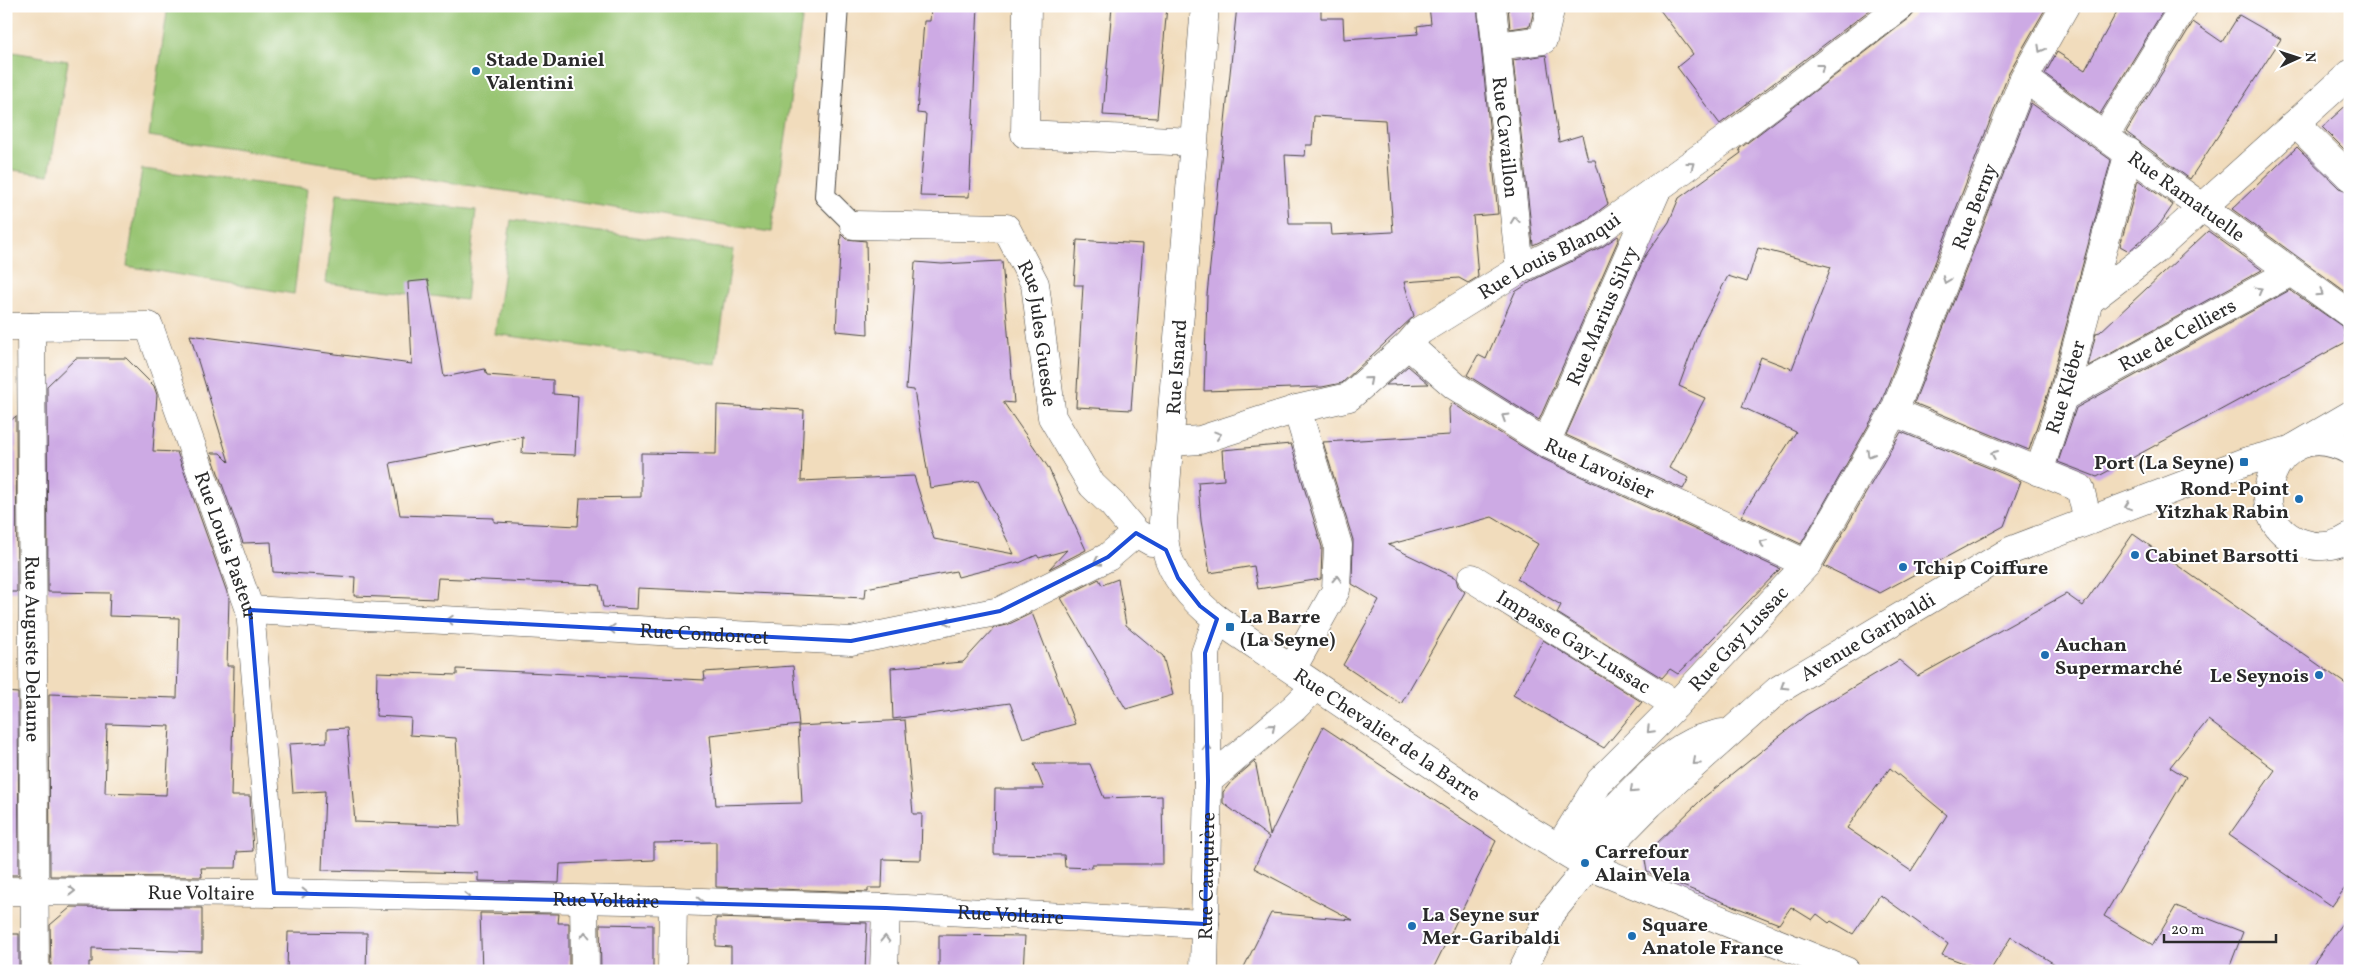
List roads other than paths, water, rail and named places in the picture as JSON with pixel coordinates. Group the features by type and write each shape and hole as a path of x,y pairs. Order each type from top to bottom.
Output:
{"street":[{"path":"1027,6 1024,134 1193,142"},
{"name":"Rue Isnard","path":"1205,6 1164,522 1166,550 1178,578 1200,606 1292,669"},
{"name":"Rue Cavaillon","path":"1492,6 1520,269"},
{"path":"1497,46 1544,40 1551,6"},
{"name":"Rue Louis Blanqui","path":"1170,442 1200,440 1298,409 1349,398 1408,345 1420,331 1520,269 1595,233 1658,190 1740,129 1900,6"},
{"name":"Rue Berny","path":"1894,412 2024,78 2065,6"},
{"path":"2106,136 2184,6"},
{"path":"2089,301 2153,252 2203,209 2350,74"},
{"name":"Rue Ramatuelle","path":"2024,78 2129,152 2203,209 2350,314"},
{"path":"2297,124 2350,177"},
{"name":"Rue Kléber","path":"2040,472 2063,397 2129,152"},
{"name":"Rue Marius Silvy","path":"1546,442 1658,190"},
{"name":"Rue Jules Guesde","path":"854,225 1006,228 1035,284 1052,417 1092,485 1113,505 1136,533 1166,550"},
{"name":"Rue de Celliers","path":"2063,397 2291,272"},
{"name":"Rue Louis Pasteur","path":"18,327 149,326 250,610 274,893"},
{"name":"Rue Auguste Delaune","path":"18,327 35,971"},
{"name":"Rue Lavoisier","path":"1408,345 1455,386 1546,442 1807,564"},
{"name":"Rue Chevalier de la Barre","path":"1298,409 1338,545 1336,590 1292,669 1315,687 1589,866 1799,963 1846,971"},
{"path":"1894,412 2080,488 2088,521"},
{"name":"Rue Gay Lussac","path":"1562,850 1566,836 1600,781 1676,705 1807,564 1894,412"},
{"path":"2344,545 2317,547 2298,543 2286,535 2274,521 2268,504 2267,484 2274,466 2290,450 2350,415"},
{"path":"2290,450 2310,441 2334,442 2350,451"},
{"name":"Avenue Garibaldi","path":"1522,971 1550,914 1589,866 1650,804 1778,690 2012,550 2244,462 2290,450"},
{"name":"Rue Condorcet","path":"250,610 851,641 1000,611 1108,556 1136,533"},
{"name":"Impasse Gay-Lussac","path":"1472,578 1676,705"},
{"name":"Rue Cauquière","path":"1204,971 1208,781 1205,653 1217,619"},
{"path":"1208,781 1294,708 1315,687"},
{"name":"Avenue Garibaldi","path":"1562,850 1592,829 1673,754 1693,741 1733,730"},
{"name":"Rue Voltaire","path":"6,891 274,893 673,902 886,908 1205,924"},
{"path":"584,900 585,971"},
{"path":"672,971 673,902"},
{"path":"884,971 886,908"}],"lane":[{"path":"838,6 825,196 854,225"}],"place":[{"name":"Stade Daniel Valentini","path":"476,71"},
{"name":"Port (La Seyne)","path":"2244,462"},
{"name":"Rond-Point Yitzhak Rabin","path":"2299,499"},
{"name":"Cabinet Barsotti","path":"2135,555"},
{"name":"Tchip Coiffure","path":"1903,567"},
{"name":"La Barre (La Seyne)","path":"1230,627"},
{"name":"Auchan Supermarché","path":"2045,655"},
{"name":"Le Seynois","path":"2319,675"},
{"name":"Carrefour Alain Vela","path":"1585,863"},
{"name":"La Seyne sur Mer-Garibaldi","path":"1412,926"},
{"name":"Square Anatole France","path":"1632,936"}]}
